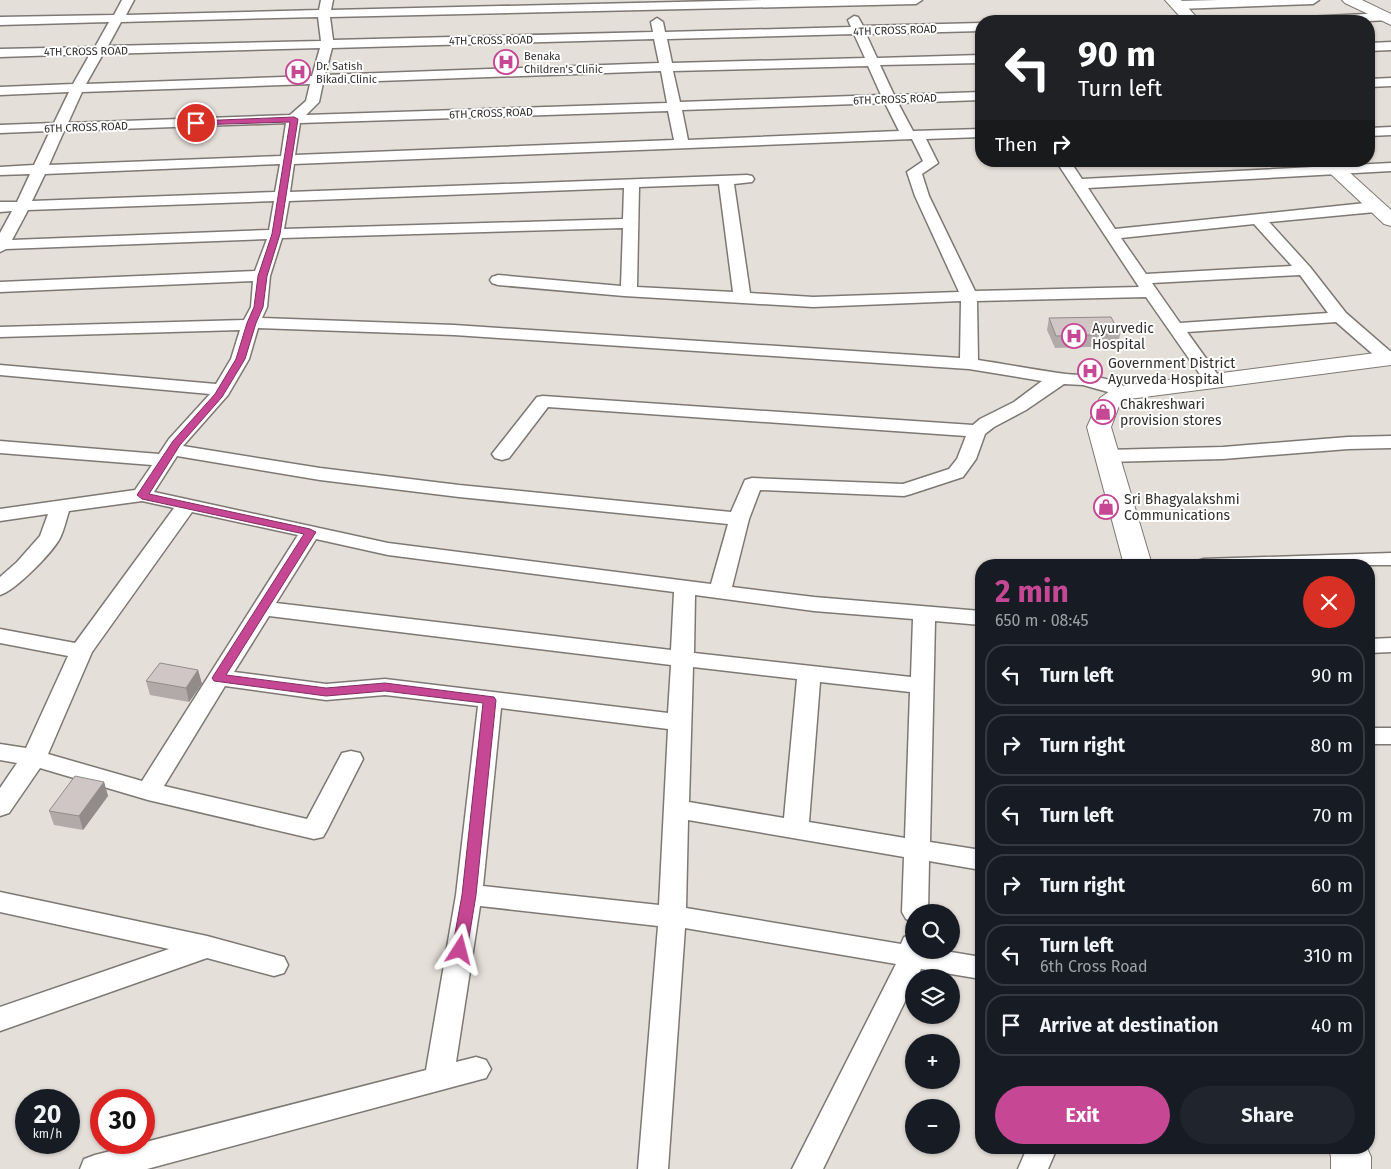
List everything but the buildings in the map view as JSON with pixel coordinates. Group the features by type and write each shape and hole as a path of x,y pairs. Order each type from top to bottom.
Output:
{"street":[{"path":"0,245 22,207 78,87 97,51 119,19 128,0"},
{"path":"0,21 119,19 325,6 916,0"},
{"path":"1175,2 1313,0"},
{"path":"1350,0 1388,19"},
{"path":"843,1 874,62 889,99 931,163 914,172 919,188 969,296 969,364"},
{"path":"1175,2 1187,15"},
{"path":"653,3 682,144"},
{"path":"142,495 169,455 222,390 240,359 251,324 259,307 262,276 276,234 294,119 312,102 319,78 327,44 325,6"},
{"path":"1375,19 1388,19"},
{"name":"4TH CROSS ROAD","path":"0,53 975,27"},
{"path":"1375,47 1391,46"},
{"path":"0,90 666,67 975,59"},
{"path":"1375,83 1391,82"},
{"name":"6TH CROSS ROAD","path":"0,129 674,108 975,96"},
{"path":"1375,132 1391,131"},
{"path":"0,171 975,133"},
{"path":"1375,166 1391,167"},
{"path":"1067,167 1110,234 1214,382"},
{"path":"1078,184 1303,167"},
{"path":"1333,167 1378,202 1391,220"},
{"path":"0,208 187,201 282,195 747,179"},
{"path":"726,180 742,298"},
{"path":"629,291 632,183"},
{"path":"1110,234 1258,219 1378,202"},
{"path":"1258,219 1304,270 1340,318 1390,358"},
{"path":"0,245 631,223"},
{"path":"498,280 629,291 814,302 969,296 1145,285 1304,270"},
{"path":"0,287 262,276"},
{"path":"1175,328 1340,318"},
{"path":"0,332 251,324 464,331 969,364 1061,379 1084,380 1114,388 1122,393"},
{"path":"1136,559 1099,427 1108,403 1122,393 1390,358"},
{"path":"0,370 222,390"},
{"path":"720,592 739,519 752,484 904,490 944,478 956,473 966,459 976,431 1020,406 1050,384 1061,379"},
{"path":"502,454 543,401 976,431"},
{"path":"1106,456 1223,452 1348,442 1391,442"},
{"path":"0,447 169,455 459,492 739,519"},
{"path":"0,515 142,495 388,549 814,604 975,617"},
{"path":"0,588 24,567 50,538 61,506"},
{"path":"0,807 34,758 80,651 186,506"},
{"path":"148,791 310,532"},
{"path":"1375,560 1391,559"},
{"path":"653,1169 672,916 685,587"},
{"path":"262,608 425,629 921,686"},
{"path":"915,904 924,613"},
{"path":"0,636 80,651"},
{"path":"1375,646 1391,645"},
{"path":"796,829 809,673"},
{"path":"218,678 326,692 385,687 680,722"},
{"path":"439,1079 469,895 490,700"},
{"path":"1375,736 1391,736"},
{"path":"0,752 34,758 148,791 314,830 351,759"},
{"path":"677,809 975,859"},
{"path":"469,895 672,916 905,950"},
{"path":"0,902 207,948 274,965"},
{"path":"0,1019 207,948"},
{"path":"807,1169 910,959"},
{"path":"946,959 975,966"},
{"path":"95,1169 476,1069"},
{"path":"1033,1169 1039,1154"},
{"path":"1351,1154 1351,1169"}],"place":[{"name":"Benaka Children's Clinic","path":"506,62"},
{"name":"Dr. Satish Bikadi Clinic","path":"298,72"},
{"name":"Ayurvedic Hospital","path":"1074,336"},
{"name":"Government District Ayurveda Hospital","path":"1090,371"},
{"name":"Chakreshwari provision stores","path":"1103,412"},
{"name":"Sri Bhagyalakshmi Communications","path":"1106,507"}],"route":[{"path":"196,123 294,119 276,234 262,276 259,307 251,323 240,359 218,395 176,443 142,495 310,532 218,678 326,692 385,687 490,700 469,895 460,950"}]}
